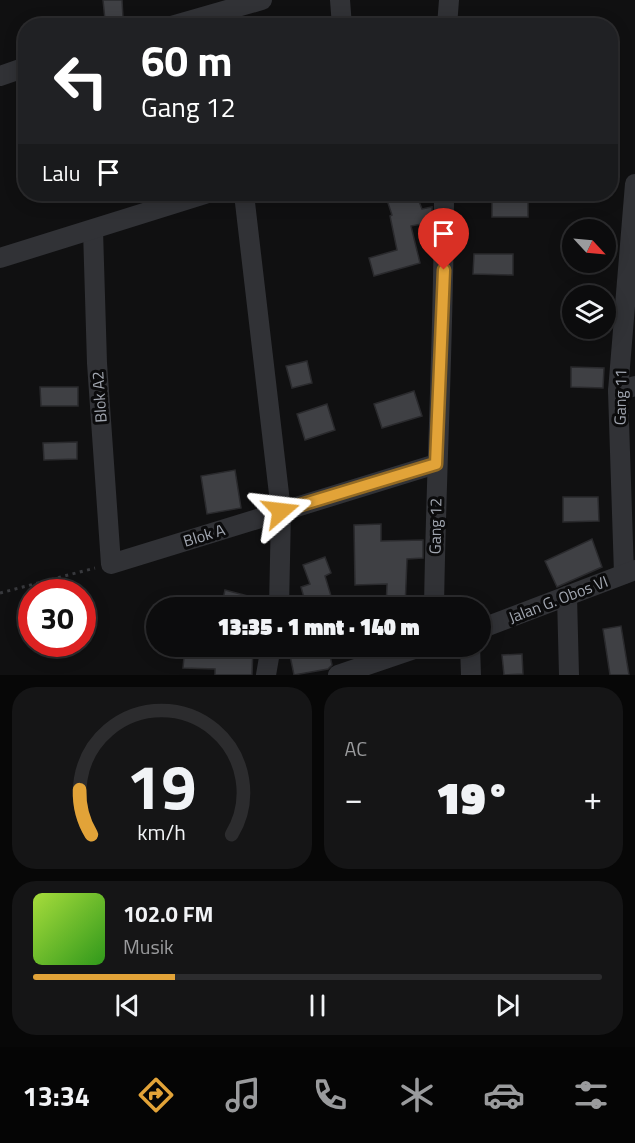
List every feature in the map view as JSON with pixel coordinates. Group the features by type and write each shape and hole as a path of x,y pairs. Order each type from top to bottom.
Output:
{"street":[{"path":"230,18 262,0"},
{"path":"340,0 341,18"},
{"path":"448,18 449,0"},
{"path":"0,76 18,70"},
{"name":"Gang 11","path":"630,572 626,389 635,184"},
{"path":"0,258 183,201"},
{"path":"245,201 281,511 279,597"},
{"name":"Gang 12","path":"434,597 444,201"},
{"name":"Blok A2","path":"93,230 97,363 111,564"},
{"name":"Blok A","path":"111,564 436,464"},
{"name":"Jalan G. Obos VI","path":"491,624 630,572"},
{"path":"567,596 569,675"},
{"path":"266,675 269,657"},
{"path":"338,675 391,657"},
{"path":"470,657 471,675"}],"path":[{"path":"0,593 111,564"}],"building":[{"path":"103,0 122,0 123,18 105,18"},
{"path":"387,201 419,201 422,209 432,207 432,222 411,226 420,263 374,276 369,258 397,250 390,216 392,215"},
{"path":"492,201 528,201 528,217 492,217"},
{"path":"474,254 513,254 513,275 473,274"},
{"path":"307,361 312,383 292,388 286,366"},
{"path":"571,367 604,368 603,388 571,387"},
{"path":"40,387 78,387 78,406 41,406"},
{"path":"414,391 422,416 382,428 374,404"},
{"path":"327,404 335,430 305,440 297,414"},
{"path":"77,442 77,459 44,460 43,443"},
{"path":"235,470 241,508 207,514 201,476"},
{"path":"563,497 598,497 599,521 563,522"},
{"path":"381,524 381,541 423,540 423,558 407,559 405,597 386,597 387,584 355,585 354,525"},
{"path":"592,539 602,567 557,587 545,561"},
{"path":"325,557 331,573 325,576 331,596 304,597 301,587 310,584 303,565"},
{"path":"225,590 248,596 248,597 223,597"},
{"path":"621,626 629,675 610,675 603,629"},
{"path":"522,654 523,674 504,675 502,655"},
{"path":"184,657 253,657 252,675 215,675 215,669 183,668"},
{"path":"290,657 330,657 332,665 328,669 294,675"}],"route":[{"path":"281,511 436,464 444,270"}]}
